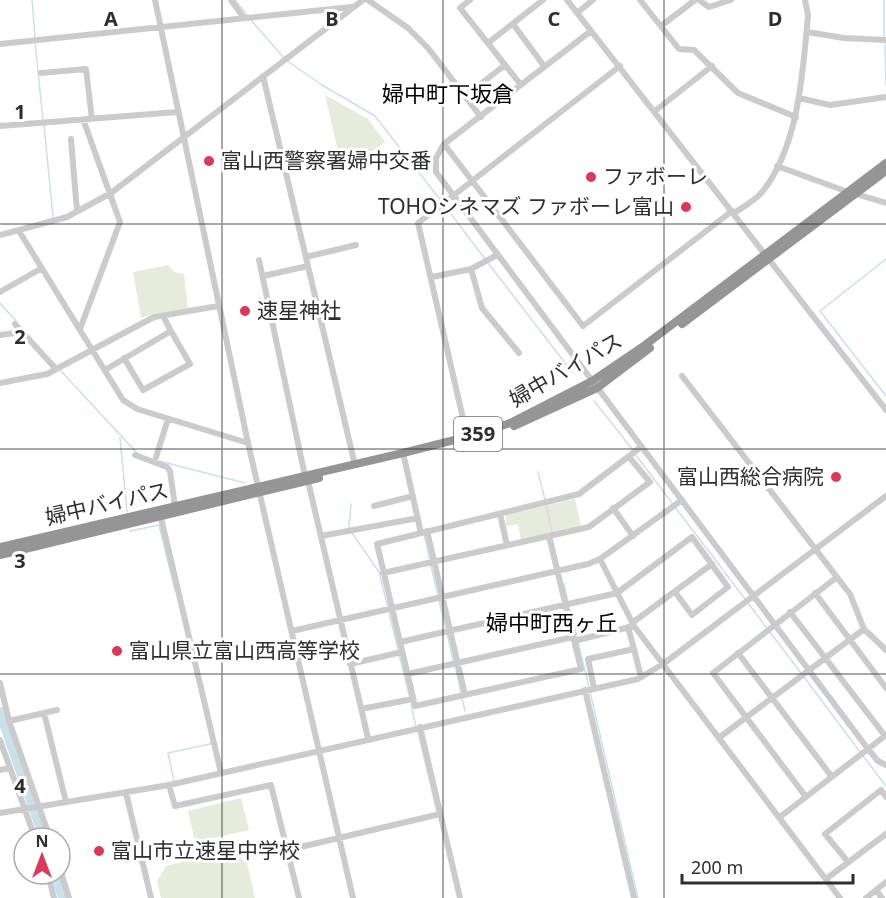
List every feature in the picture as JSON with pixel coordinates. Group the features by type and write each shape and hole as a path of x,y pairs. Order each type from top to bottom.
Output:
{"highway":[{"name":"婦中バイパス","path":"852,193 886,163"},
{"name":"婦中バイパス","path":"306,478 496,434 594,384 852,193 886,171"},
{"name":"婦中バイパス","path":"0,555 161,518 355,465 482,434 594,384"},
{"name":"婦中バイパス","path":"0,547 175,507 259,491"}],"street":[{"path":"155,0 248,443 353,898"},
{"path":"231,0 245,18"},
{"path":"0,235 48,224 77,212 111,193 363,0"},
{"path":"368,0 408,28 428,48 481,117"},
{"path":"470,0 460,8 521,85"},
{"path":"488,43 543,0"},
{"path":"567,0 886,410"},
{"path":"577,13 593,0"},
{"path":"640,0 679,49 694,50 738,93 796,117"},
{"path":"661,26 697,0 709,7 731,0"},
{"path":"444,144 583,326 733,212 762,193 777,166 796,117 807,32 805,0"},
{"path":"0,44 352,7"},
{"path":"513,24 544,66"},
{"path":"591,31 444,144 436,158 436,172 868,749 878,761 886,765"},
{"path":"807,32 844,38 886,40"},
{"path":"465,96 505,65"},
{"path":"465,427 418,223 620,66"},
{"path":"655,111 712,66"},
{"path":"41,73 87,69 92,119"},
{"path":"263,76 355,465"},
{"path":"799,98 830,105 886,97"},
{"path":"0,126 177,112"},
{"path":"80,329 120,222 83,119"},
{"path":"71,139 77,212"},
{"path":"777,166 886,203"},
{"path":"19,231 123,400 130,406 248,443"},
{"path":"306,257 356,245"},
{"path":"432,277 471,269 496,255"},
{"path":"259,260 306,478 368,738"},
{"path":"263,276 308,266"},
{"path":"0,292 42,268"},
{"path":"471,269 482,308 519,353"},
{"path":"0,383 47,374 154,317 218,306"},
{"path":"124,358 143,390 190,364 163,316"},
{"path":"15,324 56,369"},
{"path":"105,370 171,331"},
{"path":"0,335 22,332"},
{"path":"682,376 850,594 864,629 886,650"},
{"path":"156,457 168,419"},
{"path":"549,536 580,669 415,706 377,544 423,530 579,495 641,447"},
{"path":"135,455 167,467 170,471 175,507"},
{"path":"404,457 418,518 434,562 465,695"},
{"path":"383,573 589,527 650,482 629,457"},
{"path":"375,506 413,496"},
{"path":"0,813 169,785 641,677 663,664 886,496"},
{"path":"292,631 558,572 600,559 682,500"},
{"path":"613,508 633,536"},
{"path":"500,514 507,545"},
{"path":"161,518 221,772"},
{"path":"321,536 418,518"},
{"path":"400,642 617,593 692,537 728,587 692,615 675,592"},
{"path":"600,559 631,625 720,737 840,898"},
{"path":"408,674 631,625 712,564"},
{"path":"806,797 713,673 774,623 837,577"},
{"path":"815,593 886,688"},
{"path":"780,817 886,736 790,612"},
{"path":"631,625 641,677"},
{"path":"720,737 864,629"},
{"path":"594,688 588,659 634,649"},
{"path":"350,664 402,652"},
{"path":"738,652 832,777"},
{"path":"0,683 1,697 47,826"},
{"path":"585,690 634,898"},
{"path":"361,709 414,699"},
{"path":"9,721 57,710"},
{"path":"44,713 66,802"},
{"path":"420,727 460,898"},
{"path":"0,740 31,826"},
{"path":"0,770 10,768"},
{"path":"169,785 175,806 271,785 299,898"},
{"path":"848,862 825,834 881,790 886,797"},
{"path":"126,793 151,898"},
{"path":"288,850 440,814"},
{"path":"826,879 886,834"},
{"path":"866,898 886,882"},
{"path":"876,890 882,898"}],"shaded area":[{"path":"325,95 368,119 385,142 343,173"},
{"path":"168,265 174,272 184,274 188,308 141,318 133,272"},
{"path":"575,499 581,526 521,540 518,524 506,526 506,515"},
{"path":"241,798 249,830 195,842 188,811"},
{"path":"229,850 247,863 255,898 161,898 157,881 166,866"}],"waterway":[{"path":"32,0 35,37"},
{"path":"235,0 248,16"},
{"path":"884,0 884,39"},
{"path":"251,20 283,57"},
{"path":"35,42 43,120"},
{"path":"885,44 886,85"},
{"path":"286,60 322,85 375,116 442,202"},
{"path":"44,125 53,217"},
{"path":"445,206 485,259"},
{"path":"886,259 820,311 886,396"},
{"path":"488,263 572,372"},
{"path":"0,303 16,321"},
{"path":"59,369 137,453"},
{"path":"594,401 633,450"},
{"path":"120,438 127,512"},
{"path":"635,454 672,503"},
{"path":"159,461 245,483"},
{"path":"538,472 545,500"},
{"path":"349,528 351,504"},
{"path":"546,505 552,532"},
{"path":"675,507 745,599"},
{"path":"130,531 159,525 175,590"},
{"path":"352,533 379,572 388,608"},
{"path":"424,534 430,561"},
{"path":"431,566 438,596"},
{"path":"564,584 568,602"},
{"path":"439,601 446,629"},
{"path":"748,603 766,627"},
{"path":"569,607 577,637"},
{"path":"389,613 398,649"},
{"path":"769,631 801,673"},
{"path":"447,633 453,661"},
{"path":"578,642 589,687"},
{"path":"399,654 410,699"},
{"path":"455,665 461,693"},
{"path":"804,677 860,752"},
{"path":"590,692 638,898"},
{"path":"462,698 465,711"},
{"path":"411,703 416,728"},
{"path":"0,712 40,826"},
{"path":"418,732 437,812"},
{"path":"174,780 168,753 210,744 211,741"},
{"path":"863,756 886,786"},
{"path":"60,886 63,898"}],"place":[{"name":"富山西警察署婦中交番","path":"209,161"},
{"name":"ファボーレ","path":"591,177"},
{"name":"TOHOシネマズ ファボーレ富山","path":"686,207"},
{"name":"速星神社","path":"245,311"},
{"name":"富山西総合病院","path":"836,477"},
{"name":"富山県立富山西高等学校","path":"117,651"},
{"name":"富山市立速星中学校","path":"99,851"}],"district":[{"name":"婦中町下坂倉","path":"448,94"},
{"name":"婦中町西ヶ丘","path":"552,623"}]}
